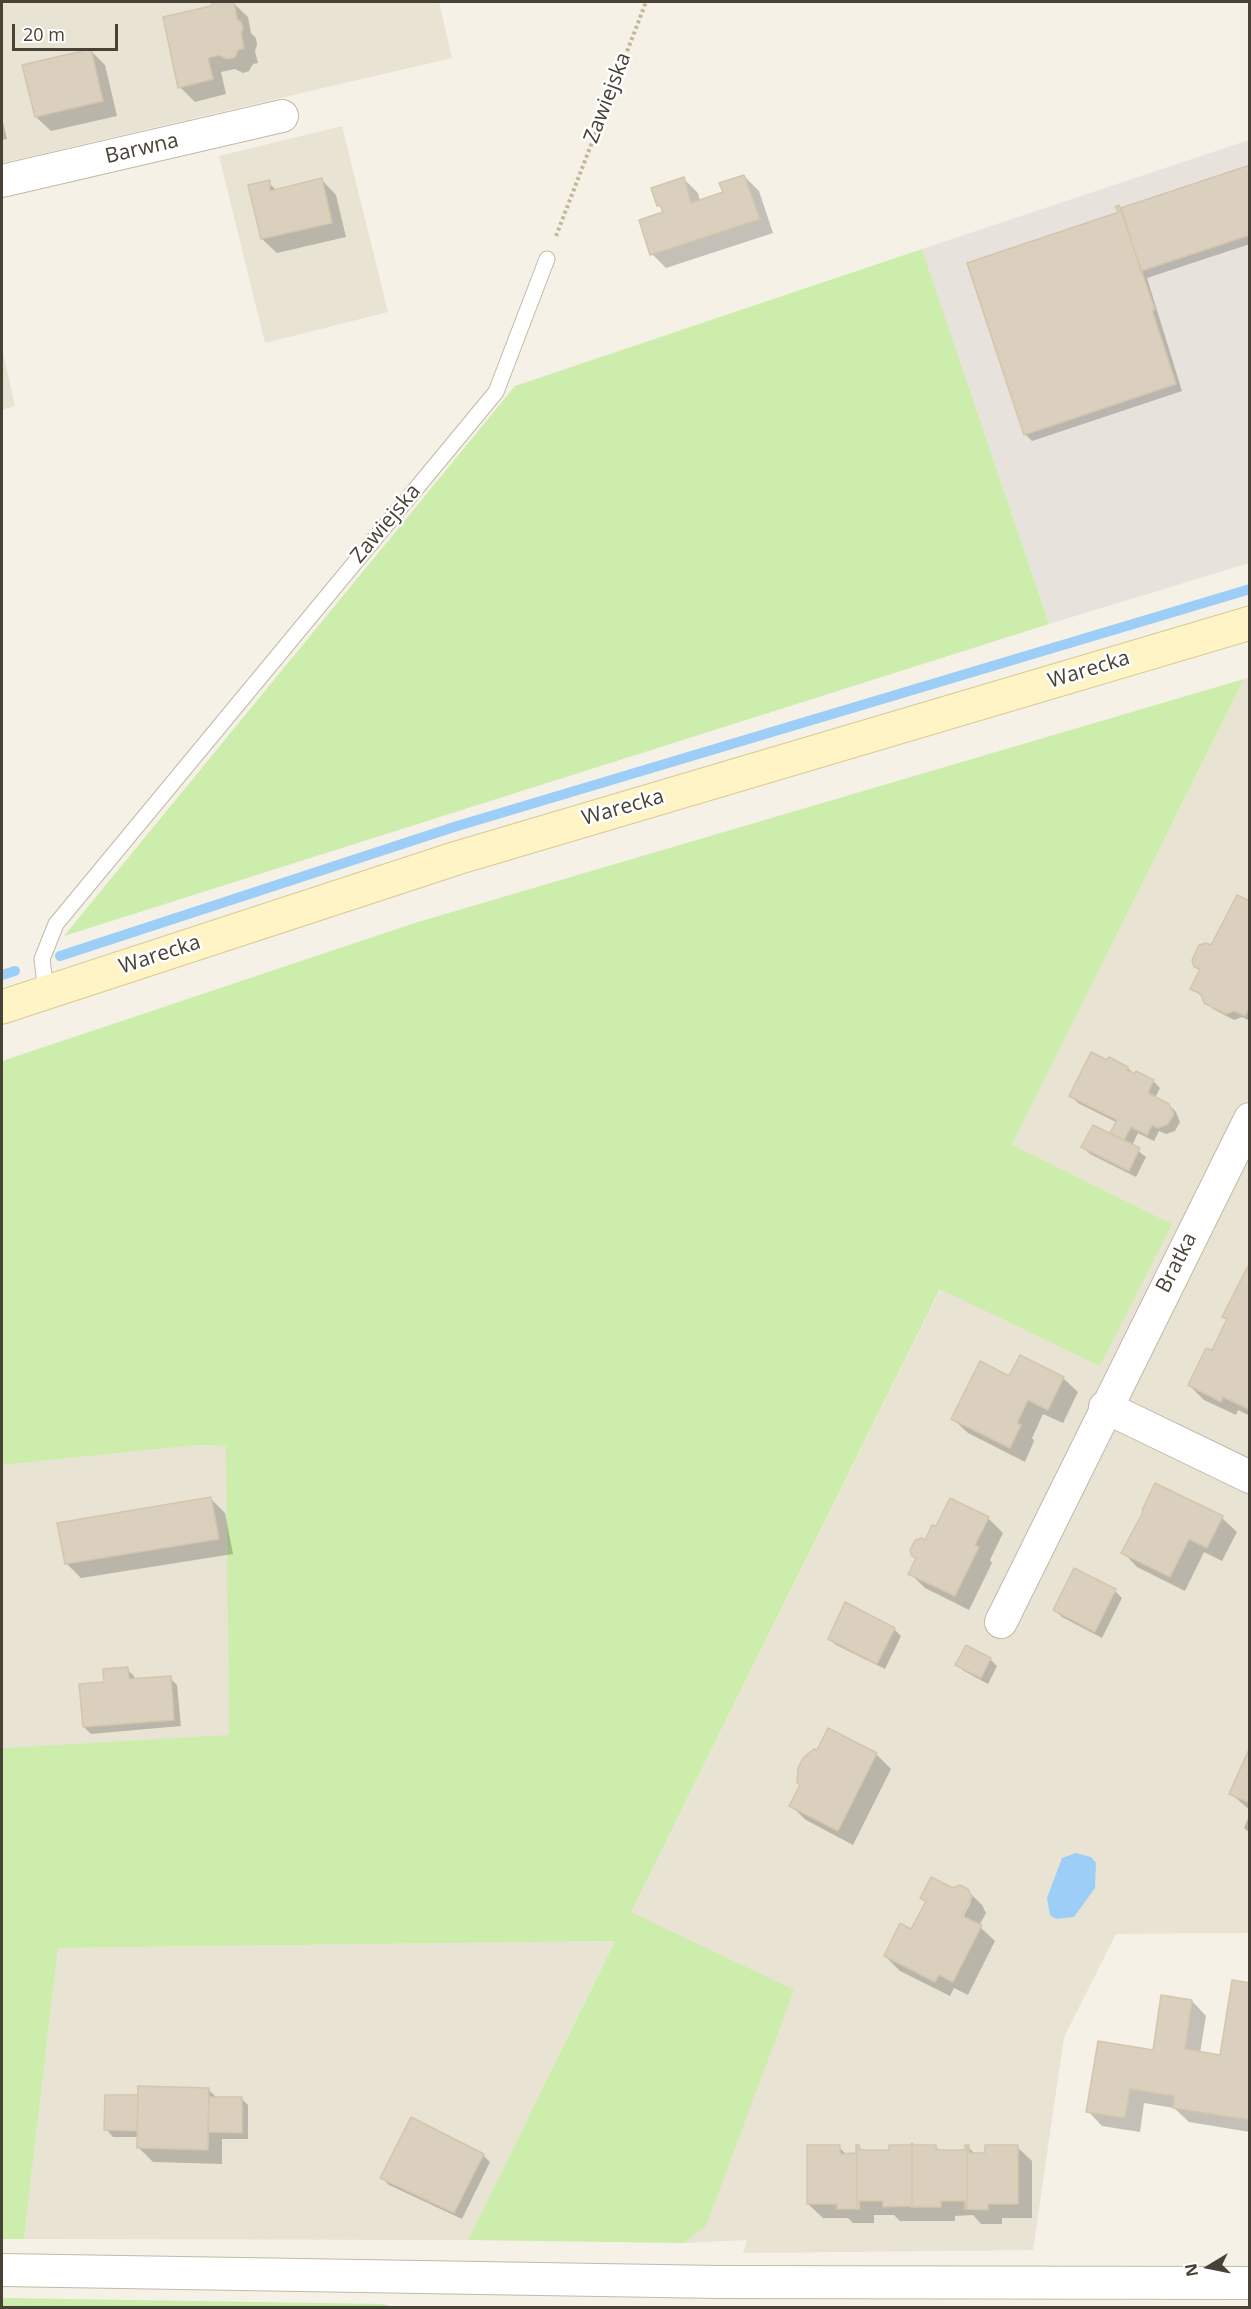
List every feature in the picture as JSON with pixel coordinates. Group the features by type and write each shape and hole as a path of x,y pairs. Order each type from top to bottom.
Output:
{"street":[{"name":"Barwna","path":"2,181 282,116"},
{"name":"Warecka","path":"2,1007 457,858 1250,623"},
{"name":"Bratka","path":"1001,1622 1105,1407 1250,1119"},
{"path":"1105,1407 1250,1477"},
{"path":"2,2270 719,2282 1250,2283"}],"lane":[{"name":"Zawiejska","path":"46,992 42,959 56,924 496,392 547,260"}],"path":[{"name":"Zawiejska","path":"547,260 646,2"}],"shaded area":[{"path":"2,2 439,2 452,58 2,163"},
{"path":"342,126 388,312 265,343 219,156"},
{"path":"1249,140 1249,563 1049,624 922,249"},
{"path":"2,348 15,406 2,410"},
{"path":"1249,677 1249,1933 1116,1934 1064,2037 1033,2250 743,2253 747,2240 684,2243 706,2226 631,1912 1244,679"},
{"path":"198,1445 227,1446 229,1736 2,1748 2,1465"},
{"path":"615,1941 468,2240 24,2239 58,1948"}],"green space":[{"path":"922,249 1049,624 64,936 515,386"},
{"path":"1244,679 1012,1145 1172,1224 1100,1366 940,1289 631,1912 794,1990 706,2226 684,2243 468,2240 615,1941 58,1948 24,2239 2,2239 2,1748 229,1735 226,1446 198,1445 2,1465 2,1061 418,922"},
{"path":"2,2298 383,2304 394,2307 2,2308"}],"water":[{"path":"1076,1853 1091,1857 1096,1863 1095,1888 1074,1917 1056,1919 1050,1915 1047,1898 1062,1858"}],"building":[{"path":"213,2 234,2 237,19 241,22 243,29 241,33 244,48 238,50 235,57 227,59 219,55 208,58 213,79 178,88 163,17 211,6"},
{"path":"91,49 103,101 35,117 22,65"},
{"path":"1250,165 1250,235 1141,271 1121,208"},
{"path":"744,175 760,219 650,255 639,220 663,212 660,205 657,206 651,188 684,177 691,203 723,192 719,183"},
{"path":"322,178 332,223 261,239 248,185 270,180 270,191"},
{"path":"1119,205 1155,310 1152,310 1176,384 1024,435 967,263 1119,212 1115,207"},
{"path":"1237,895 1250,901 1250,1007 1245,1016 1234,1011 1226,1014 1204,1003 1201,994 1190,989 1200,969 1194,967 1192,960 1199,945 1206,943 1211,945"},
{"path":"1091,1052 1107,1060 1109,1057 1128,1067 1127,1070 1135,1074 1136,1071 1154,1080 1148,1093 1169,1104 1174,1114 1168,1124 1158,1128 1152,1125 1147,1135 1131,1127 1124,1140 1110,1133 1117,1120 1069,1096"},
{"path":"1093,1125 1140,1148 1129,1171 1081,1147"},
{"path":"1250,1262 1250,1410 1223,1397 1221,1402 1188,1385 1206,1348 1212,1350 1227,1319 1222,1317"},
{"path":"1020,1355 1064,1377 1048,1410 1028,1400 1017,1423 1021,1425 1010,1448 951,1419 980,1361 1009,1376"},
{"path":"1155,1483 1223,1516 1207,1548 1189,1539 1170,1577 1121,1553 1142,1514"},
{"path":"211,1497 219,1539 65,1564 57,1523"},
{"path":"950,1498 989,1517 975,1545 979,1547 955,1596 908,1574 916,1558 912,1556 910,1550 915,1540 921,1538 925,1540 932,1525 936,1526"},
{"path":"1074,1568 1116,1589 1095,1632 1053,1610"},
{"path":"845,1602 895,1628 877,1664 828,1639"},
{"path":"966,1645 991,1658 981,1678 955,1665"},
{"path":"128,1667 129,1679 171,1676 174,1720 83,1727 79,1684 104,1682 103,1669"},
{"path":"828,1728 877,1753 838,1831 789,1806 800,1785 797,1783 798,1768 803,1758 814,1749 817,1750"},
{"path":"1250,1747 1250,1803 1229,1794"},
{"path":"931,1877 953,1888 960,1885 968,1889 972,1897 962,1916 982,1925 953,1982 939,1975 935,1982 884,1956 900,1923 911,1929 926,1901 920,1898"},
{"path":"1232,1980 1250,1983 1250,2120 1173,2108 1174,2096 1130,2089 1125,2118 1086,2112 1098,2041 1153,2050 1161,1995 1192,2000 1185,2049 1220,2055"},
{"path":"138,2086 209,2088 208,2150 137,2148"},
{"path":"105,2095 138,2095 137,2131 104,2130"},
{"path":"209,2097 242,2097 242,2133 208,2132"},
{"path":"411,2117 484,2154 454,2213 380,2178"},
{"path":"912,2143 912,2208 910,2206 883,2207 883,2201 859,2201 860,2209 857,2209 857,2145 860,2150 889,2150 889,2145 910,2145"},
{"path":"912,2143 914,2145 936,2145 936,2150 965,2150 965,2145 967,2145 967,2209 965,2209 965,2201 941,2201 941,2207 912,2208"},
{"path":"807,2145 840,2145 840,2154 856,2153 857,2145 857,2209 837,2209 837,2204 807,2204"},
{"path":"967,2145 969,2145 969,2153 985,2153 985,2145 1018,2145 1018,2204 988,2204 988,2210 967,2209"}],"waterway":[{"path":"60,956 454,827 1250,589"},
{"path":"2,975 15,971"}]}
